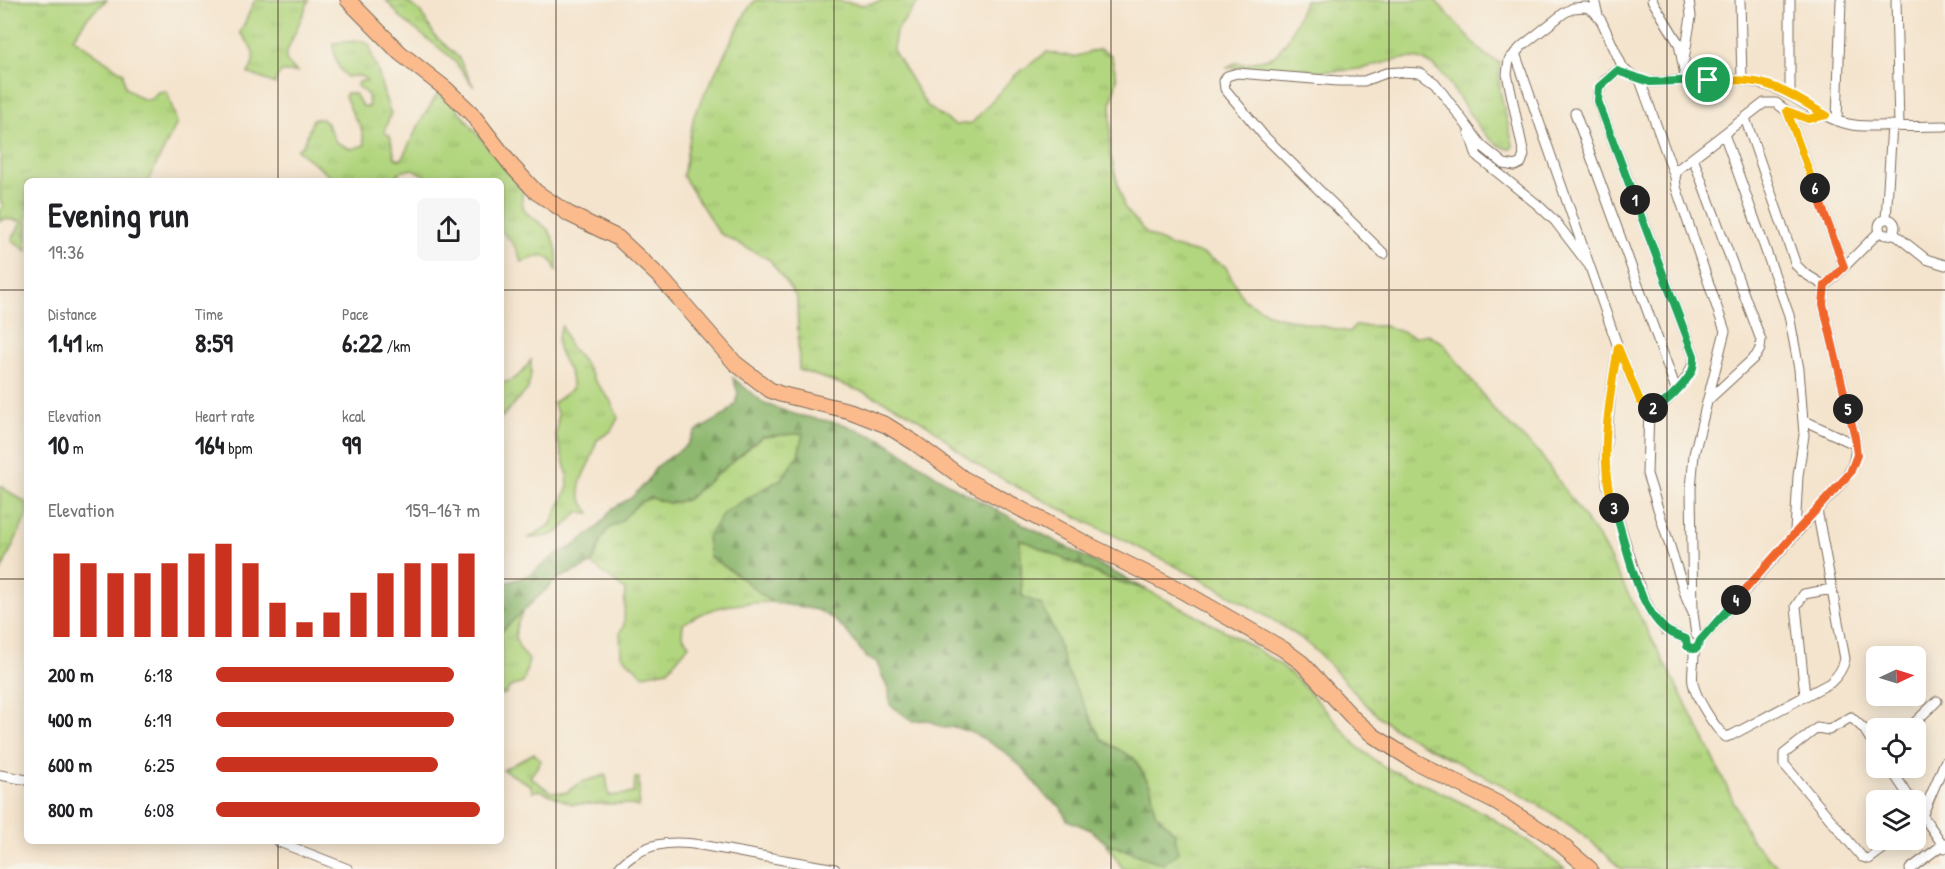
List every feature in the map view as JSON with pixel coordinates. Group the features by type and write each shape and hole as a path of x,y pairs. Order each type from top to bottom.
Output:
{"main road":[{"path":"348,0 400,53 446,89 471,113 511,165 536,192 569,214 618,238 662,279 735,363 762,384 780,394 850,411 886,425 964,479 1182,591 1273,644 1302,663 1355,720 1374,736 1414,761 1497,803 1552,837 1590,869"}],"street":[{"path":"1594,0 1598,15 1619,61 1629,74"},
{"path":"1652,0 1678,44 1686,81"},
{"path":"1683,62 1691,16 1689,0"},
{"path":"1740,0 1742,80"},
{"path":"1790,0 1790,94"},
{"path":"1837,120 1841,0"},
{"path":"1698,638 1850,473 1857,455 1823,304 1825,285 1880,231 1882,221 1886,219 1896,126 1896,0"},
{"path":"1384,254 1264,136 1225,89 1225,78 1237,74 1364,81 1386,73 1416,72 1435,83 1482,146 1504,164 1515,166 1521,163 1523,148 1509,90 1507,74 1509,60 1576,3 1598,15"},
{"path":"1515,53 1618,347 1640,401 1650,408 1659,408 1690,375 1694,366 1694,356 1598,101 1599,87 1608,78 1617,71 1650,82 1742,80 1764,84 1790,94 1846,124 1878,128 1945,126"},
{"path":"1640,80 1675,177 1676,187 1725,331 1694,454 1691,489 1693,613 1698,638 1697,648 1694,649 1692,677 1695,691 1718,730 1726,737 1830,683 1844,666 1845,659 1817,510"},
{"path":"1675,177 1678,169 1764,103 1776,103 1787,111 1808,119 1826,115"},
{"path":"1787,111 1844,267"},
{"path":"1575,113 1676,389"},
{"path":"1745,118 1796,265 1804,273 1825,285"},
{"path":"1469,130 1477,156 1555,221 1591,267"},
{"path":"1724,134 1789,315 1798,369 1804,443 1798,476 1796,532"},
{"path":"1693,158 1761,340 1756,356 1707,401"},
{"path":"1886,219 1895,223 1893,233"},
{"path":"1880,231 1888,235 1893,233"},
{"path":"1893,233 1926,259 1945,265"},
{"path":"1618,347 1611,389 1605,458 1607,484 1641,592 1651,612 1665,630 1686,639"},
{"path":"1650,408 1647,474 1693,613"},
{"path":"1803,420 1856,445"},
{"path":"1805,696 1796,606 1804,594 1832,589"},
{"path":"1686,639 1692,634 1698,638"},
{"path":"1686,639 1687,646 1694,649"},
{"path":"1919,718 1937,701"},
{"path":"1866,732 1851,717 1829,730 1817,728 1784,754 1783,758 1784,764 1862,857 1869,858 1881,850"},
{"path":"1926,812 1945,762"},
{"path":"0,774 24,779"},
{"path":"1910,869 1944,845 1926,820"},
{"path":"618,869 644,850 655,845 672,843 698,845 835,869"},
{"path":"284,844 348,869"}],"green space":[{"path":"0,0 107,0 87,18 73,38 123,73 125,87 140,98 149,100 158,92 167,91 177,123 150,178 24,178 24,249 12,240 22,221 3,219 0,221 0,210 3,205 0,201"},
{"path":"255,0 309,0 285,56 287,62 297,72 282,72 276,78 275,84 248,73 253,62 253,51 240,33"},
{"path":"386,0 404,0 420,11 435,36 458,57 474,87 452,58 402,19"},
{"path":"755,0 832,0 864,5 886,0 920,0 896,31 893,50 927,106 955,125 972,123 1013,77 1047,52 1074,57 1100,49 1111,55 1117,79 1111,104 1110,154 1124,207 1147,234 1170,246 1203,254 1225,266 1244,300 1274,316 1349,332 1355,326 1385,326 1415,337 1427,334 1443,343 1495,411 1540,454 1601,542 1709,748 1751,840 1780,869 1621,869 1596,845 1543,808 1384,721 1370,709 1321,655 1292,632 1258,611 1187,572 985,470 914,416 866,393 799,370 797,298 770,260 719,233 683,176 694,115 746,12"},
{"path":"1305,0 1435,0 1485,55 1500,63 1501,96 1512,149 1500,146 1489,138 1478,126 1441,72 1423,60 1414,58 1395,60 1343,71 1226,68 1235,63 1247,64 1275,56 1289,38"},
{"path":"359,41 370,46 391,113 384,132 390,136 395,158 401,160 439,92 455,106 523,191 523,207 526,212 549,231 556,246 557,272 552,261 543,255 521,262 514,245 504,234 504,178 428,178 413,169 400,172 394,178 328,178 329,175 297,150 304,144 313,119 322,119 328,125 336,142 351,149 365,145 361,127 345,96 347,93 355,94 362,106 369,107 368,95 357,86 358,82 367,81 360,76 347,77 343,73 336,62 333,43"},
{"path":"562,326 569,345 610,400 618,418 611,431 597,440 580,483 582,500 590,513 578,512 562,529 552,535 529,538 551,524 568,487 567,473 556,436 558,415 553,403 572,389 572,379 559,351 558,336"},
{"path":"531,360 528,389 504,415 504,382 519,375"},
{"path":"733,378 765,404 797,415 843,424 883,440 952,486 1147,590 1105,577 1020,539 1022,596 1042,605 1056,636 1066,669 1102,740 1134,758 1151,787 1155,813 1175,833 1178,853 1163,864 1106,843 1091,830 1067,820 1060,806 1046,797 1024,769 1002,750 975,734 955,727 944,728 927,720 913,721 890,705 889,692 876,661 867,658 847,632 832,618 818,610 771,602 739,576 710,557 707,538 724,512 781,479 798,456 803,433 762,437 686,500 669,503 651,498 640,502 619,523 608,529 592,564 557,579 504,629 504,583 528,576 598,527 613,508 631,498 647,482 656,467 687,445 695,432 725,415 735,404 738,393"},
{"path":"804,433 798,456 781,479 758,494 710,557 739,576 771,602 725,606 694,617 683,624 682,635 689,645 668,670 643,675 621,655 620,632 624,625 625,590 592,564 602,538 608,529 619,523 640,502 651,498 669,503 686,500 762,437"},
{"path":"0,486 24,501 24,521 0,573"},
{"path":"1020,538 1105,577 1147,590 1231,634 1280,664 1303,685 1359,748 1384,767 1485,814 1529,842 1565,869 1123,869 1106,843 1163,864 1175,833 1155,813 1151,787 1134,758 1102,741 1066,669 1056,636 1042,605 1022,596"},
{"path":"525,608 515,635 519,647 529,660 523,683 510,687 504,694 504,629"},
{"path":"534,753 541,761 530,777 551,792 565,793 582,782 606,775 609,796 634,793 635,778 639,778 639,807 626,804 572,804 539,790 532,792 531,785 504,769"}],"route":[{"path":"1617,71 1623,71 1640,80 1650,82 1708,80 1758,82 1790,94 1826,115 1808,119 1787,111 1844,267 1825,285 1823,304 1855,437 1857,455 1850,473 1700,641 1700,645 1694,649 1687,646 1686,639 1665,630 1651,612 1641,592 1607,484 1605,458 1611,389 1618,347 1640,401 1650,408 1659,408 1690,375 1694,366 1694,356 1598,101 1598,94 1599,87 1617,71"}]}
